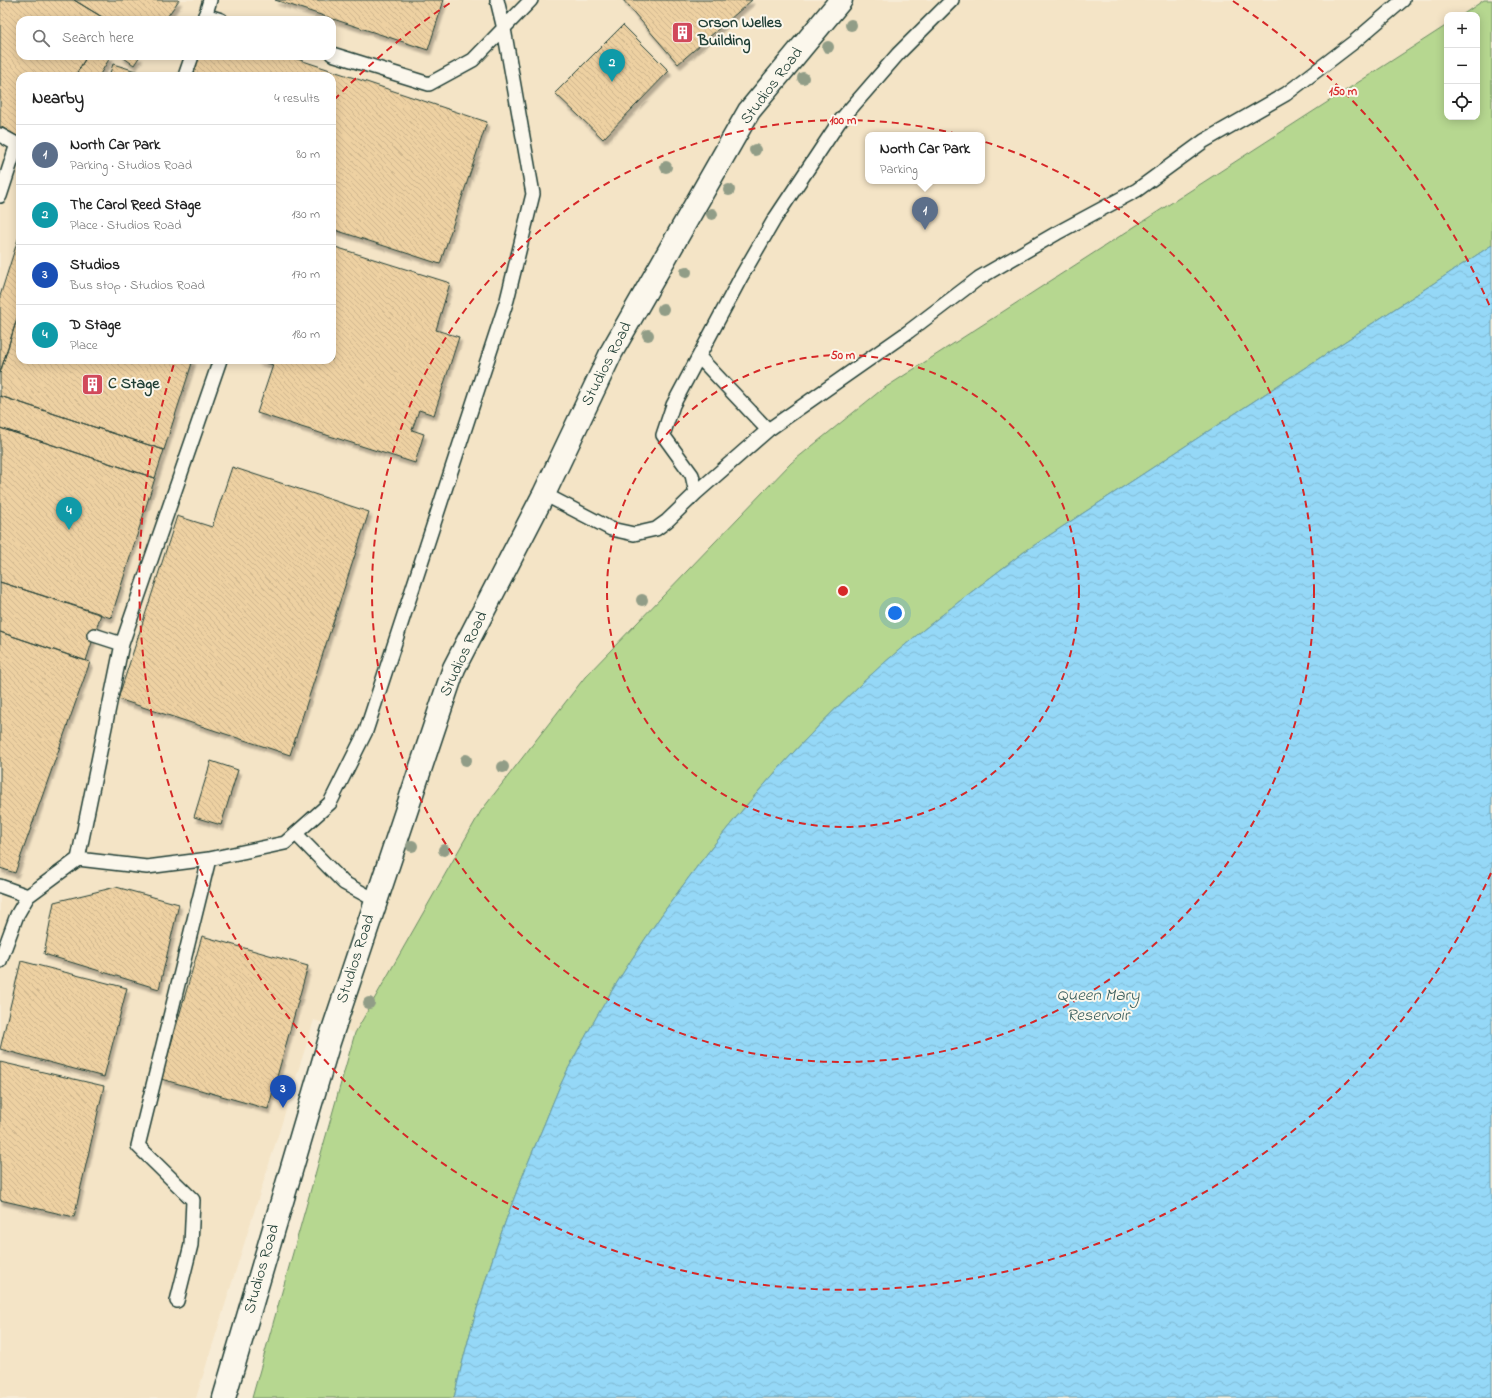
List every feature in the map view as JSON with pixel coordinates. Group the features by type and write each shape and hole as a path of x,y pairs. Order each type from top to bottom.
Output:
{"street":[{"name":"Studios Road","path":"224,1398 329,1042 375,900 454,668 544,494 612,351 749,111 841,0"}],"lane":[{"path":"205,16 210,0"},
{"path":"78,859 147,867 209,859 285,843 330,803 366,731 507,300 533,194 504,29 497,0"},
{"path":"336,55 429,84 473,60 531,0"},
{"path":"696,493 692,475 663,435 673,405 741,277 774,220 839,122 898,54 952,0"},
{"path":"544,494 611,529 634,534 656,529 768,430 908,332 979,278 1057,233 1137,190 1204,141 1286,94 1354,42 1403,0"},
{"path":"186,72 191,60"},
{"path":"0,136 16,144"},
{"path":"0,196 16,151"},
{"path":"699,357 768,430"},
{"path":"0,961 17,915 28,896 78,859 122,644 219,364"},
{"path":"94,635 122,644"},
{"path":"296,834 344,883 375,900"},
{"path":"177,1301 191,1245 193,1200 138,1146 209,859"},
{"path":"0,886 28,896"}],"shaded area":[{"path":"0,0 1484,0 1466,12 1444,12 1444,27 880,391 791,463 585,677 481,811 355,1033 314,1020 196,1398 0,1398"}],"green space":[{"path":"1484,0 1492,0 1492,245 1024,552 941,616 880,666 776,771 698,866 662,915 596,1018 567,1071 512,1202 470,1332 454,1398 252,1398 355,1033 481,811 585,677 791,463 880,391 1444,27 1444,120 1480,120 1480,12 1466,12"}],"water":[{"name":"Queen Mary Reservoir","path":"1492,245 1492,1398 454,1398 470,1332 512,1202 567,1071 596,1018 662,915 736,818 776,771 880,666 941,616 1024,552"}],"building":[{"path":"0,0 74,0 100,16 16,16 16,60 85,60 77,72 16,72 16,136 0,126"},
{"path":"74,0 179,0 168,16 100,16"},
{"path":"275,0 444,0 428,50 336,20 336,16 324,16"},
{"name":"Orson Welles Building","path":"623,0 752,0 678,64"},
{"path":"623,25 669,71 603,139 555,93"},
{"path":"85,60 109,60 101,72 77,72"},
{"path":"127,60 137,60 134,65"},
{"path":"198,60 300,60 487,122 440,264 336,230 336,72 194,72"},
{"path":"113,64 139,72 110,72"},
{"path":"16,246 16,322 0,373 0,296"},
{"path":"336,247 450,283 436,330 459,337 434,415 419,410 412,430 424,434 415,463 257,413 273,365 270,364 336,364"},
{"name":"C Stage","path":"16,322 16,364 192,364 164,450 0,396 0,373"},
{"path":"0,396 164,450 155,478 0,428"},
{"path":"0,428 155,478 111,618 0,582"},
{"path":"232,467 369,512 290,755 118,699 177,516 212,527"},
{"path":"0,582 101,614 86,661 0,632"},
{"path":"0,632 90,662 15,873 0,868"},
{"path":"211,761 238,770 221,825 194,817"},
{"path":"116,887 179,904 159,989 44,954 54,902"},
{"path":"202,936 308,966 268,1109 161,1079"},
{"path":"21,961 127,988 104,1077 0,1049"},
{"path":"0,1062 104,1086 74,1217 0,1200"}],"place":[{"name":"Orson Welles Building","path":"683,32"},
{"name":"The Carol Reed Stage","path":"612,82"},
{"name":"North Car Park","path":"925,230"},
{"name":"C Stage","path":"92,384"},
{"name":"D Stage","path":"69,530"},
{"name":"Studios","path":"283,1108"}]}
